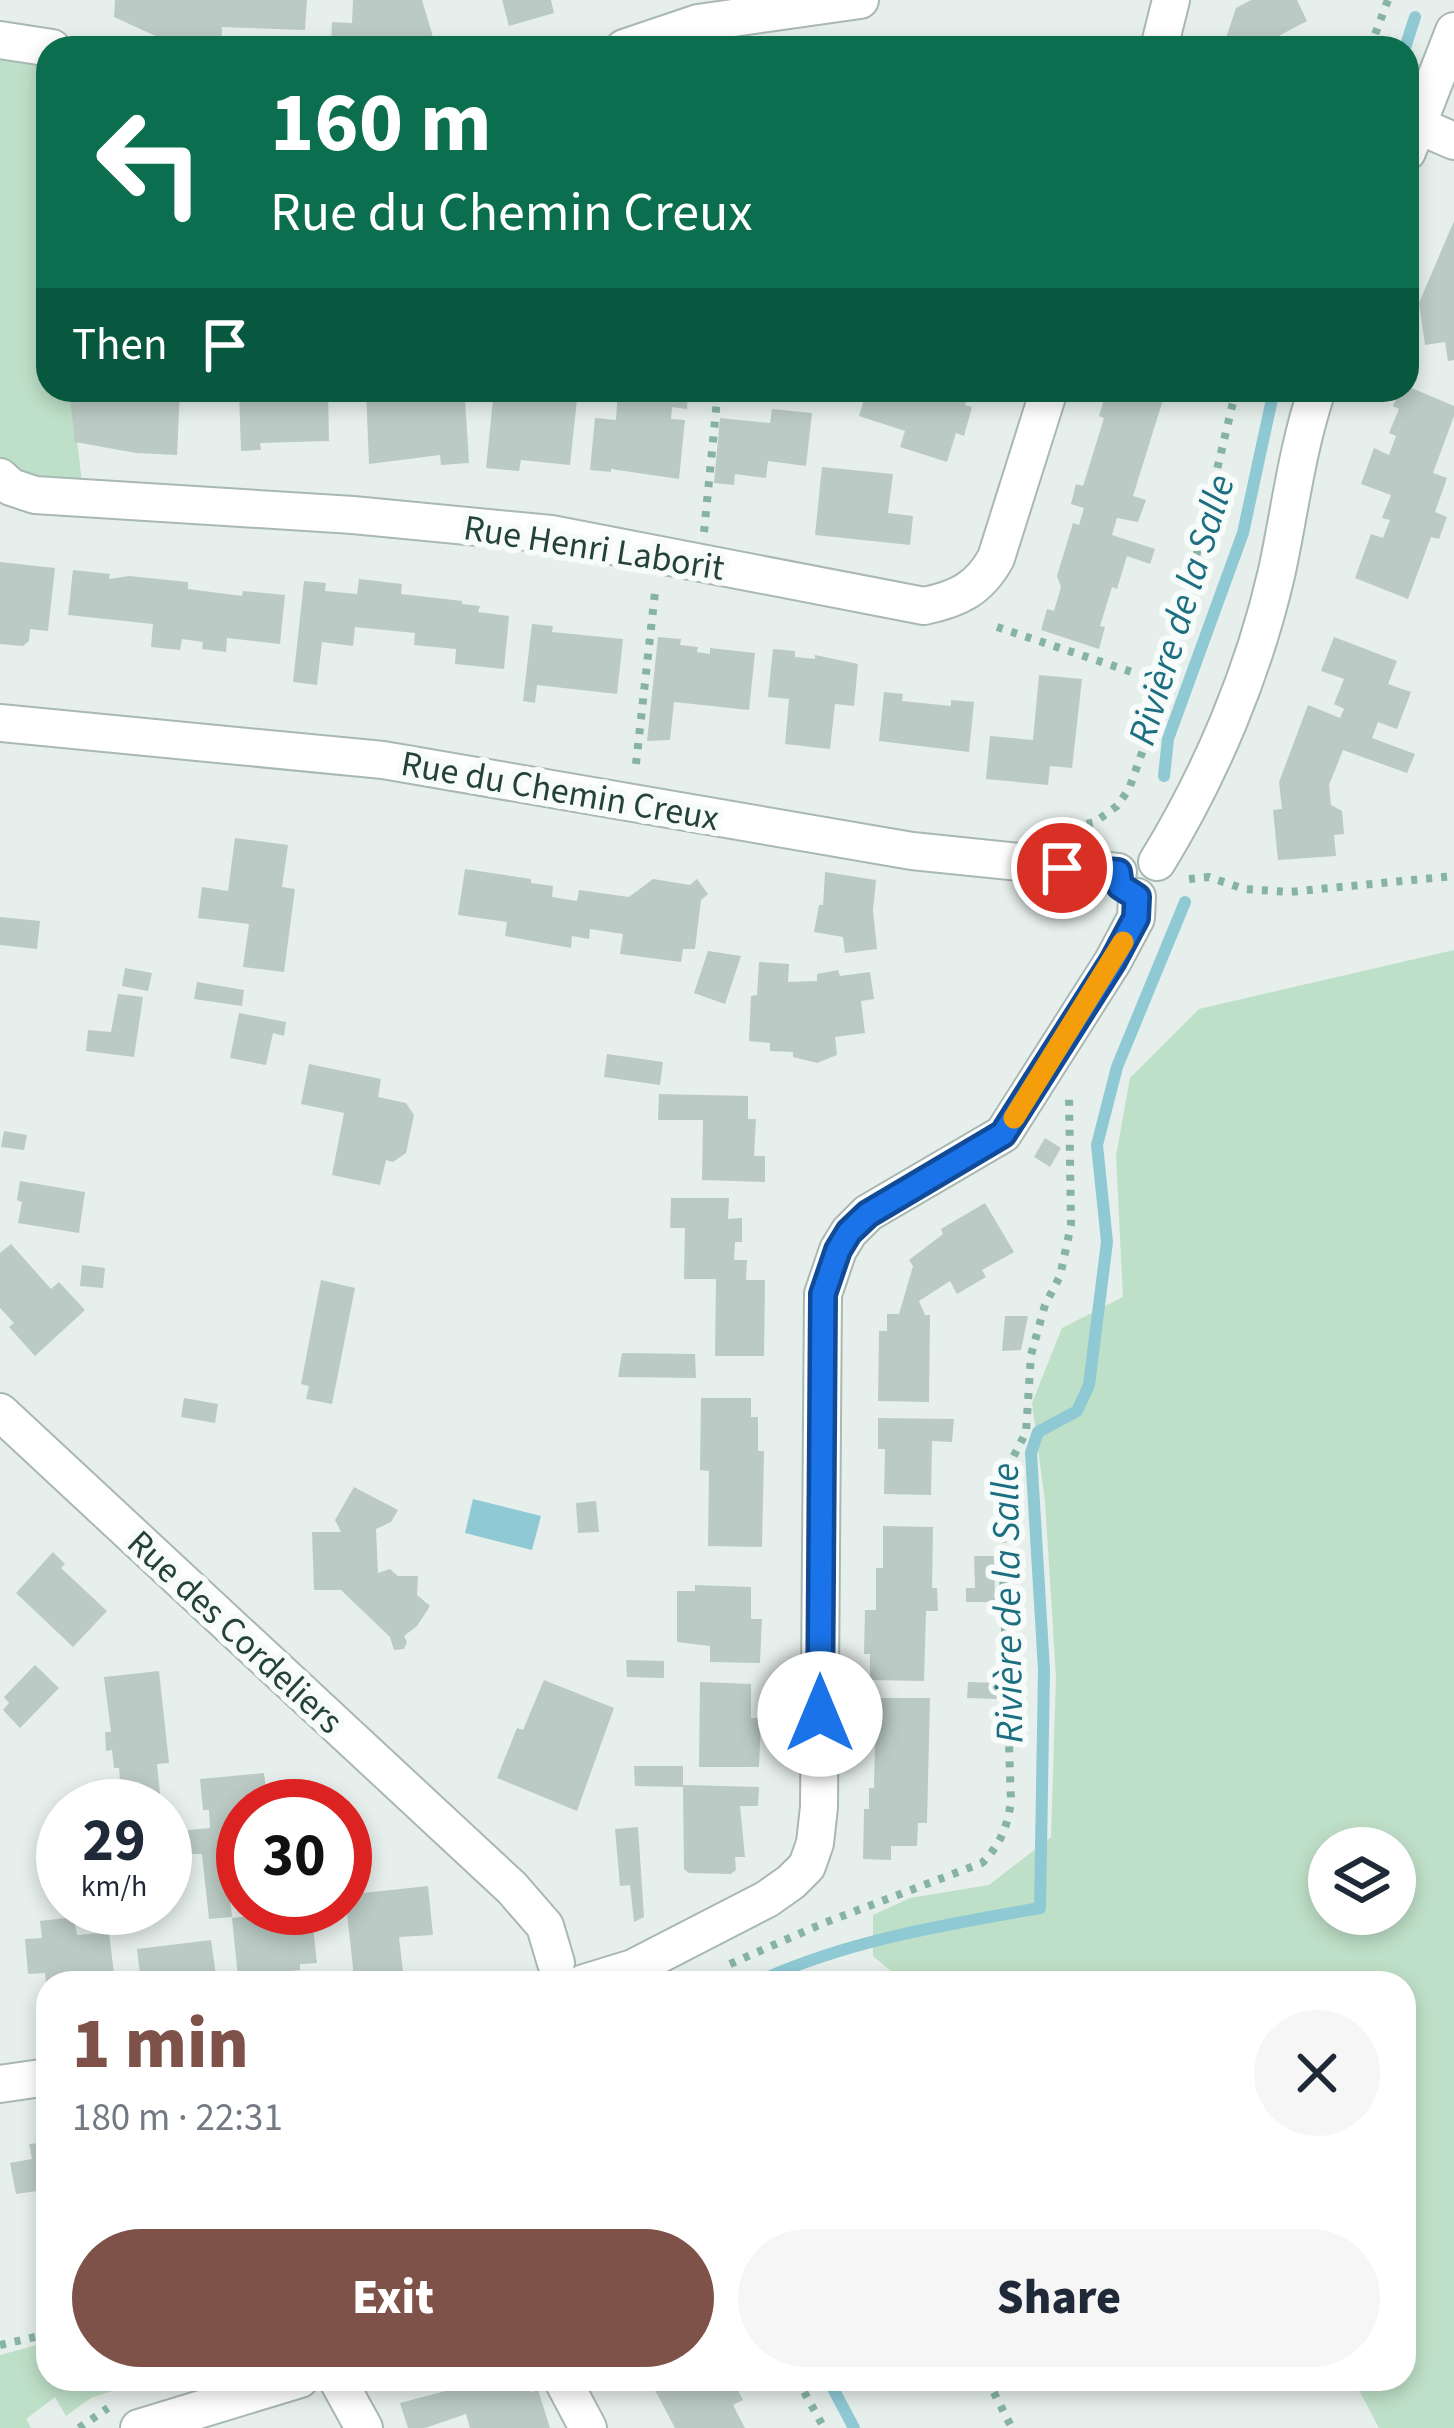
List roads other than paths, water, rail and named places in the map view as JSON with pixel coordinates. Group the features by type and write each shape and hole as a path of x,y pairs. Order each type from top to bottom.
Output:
{"street":[{"path":"660,36 698,23 860,0"},
{"path":"1162,36 1171,0"},
{"path":"1419,120 1454,31"},
{"path":"0,40 36,46"},
{"path":"1419,138 1454,141"},
{"name":"Rue Henri Laborit","path":"0,477 11,487 35,495 353,515 551,534 924,606 955,599 984,580 996,558 1045,402"},
{"path":"613,1971 633,1968 766,1899 807,1866 819,1807 823,1294 829,1272 849,1232 868,1214 1003,1134 1136,918 1143,878 1186,818 1242,685 1276,574 1313,402"},
{"name":"Rue du Chemin Creux","path":"0,723 383,760 912,851 1143,878"},
{"name":"Rue des Cordeliers","path":"0,1413 512,1888 545,1925 563,1971"},
{"path":"0,2084 36,2079"},
{"path":"142,2427 260,2391"},
{"path":"344,2391 364,2428"},
{"path":"568,2391 588,2428"}],"water":[{"path":"473,1499 541,1516 532,1550 465,1533"}],"waterway":[{"name":"Rivière de la Salle","path":"1409,36 1415,17"},
{"name":"Rivière de la Salle","path":"1164,776 1168,739 1243,533 1271,402"},
{"name":"Rivière de la Salle","path":"782,1971 859,1945 1040,1908 1044,1670 1031,1453 1038,1432 1077,1411 1089,1385 1107,1242 1097,1145 1117,1067 1185,902"},
{"name":"Rivière de la Salle","path":"834,2391 854,2428"}]}
